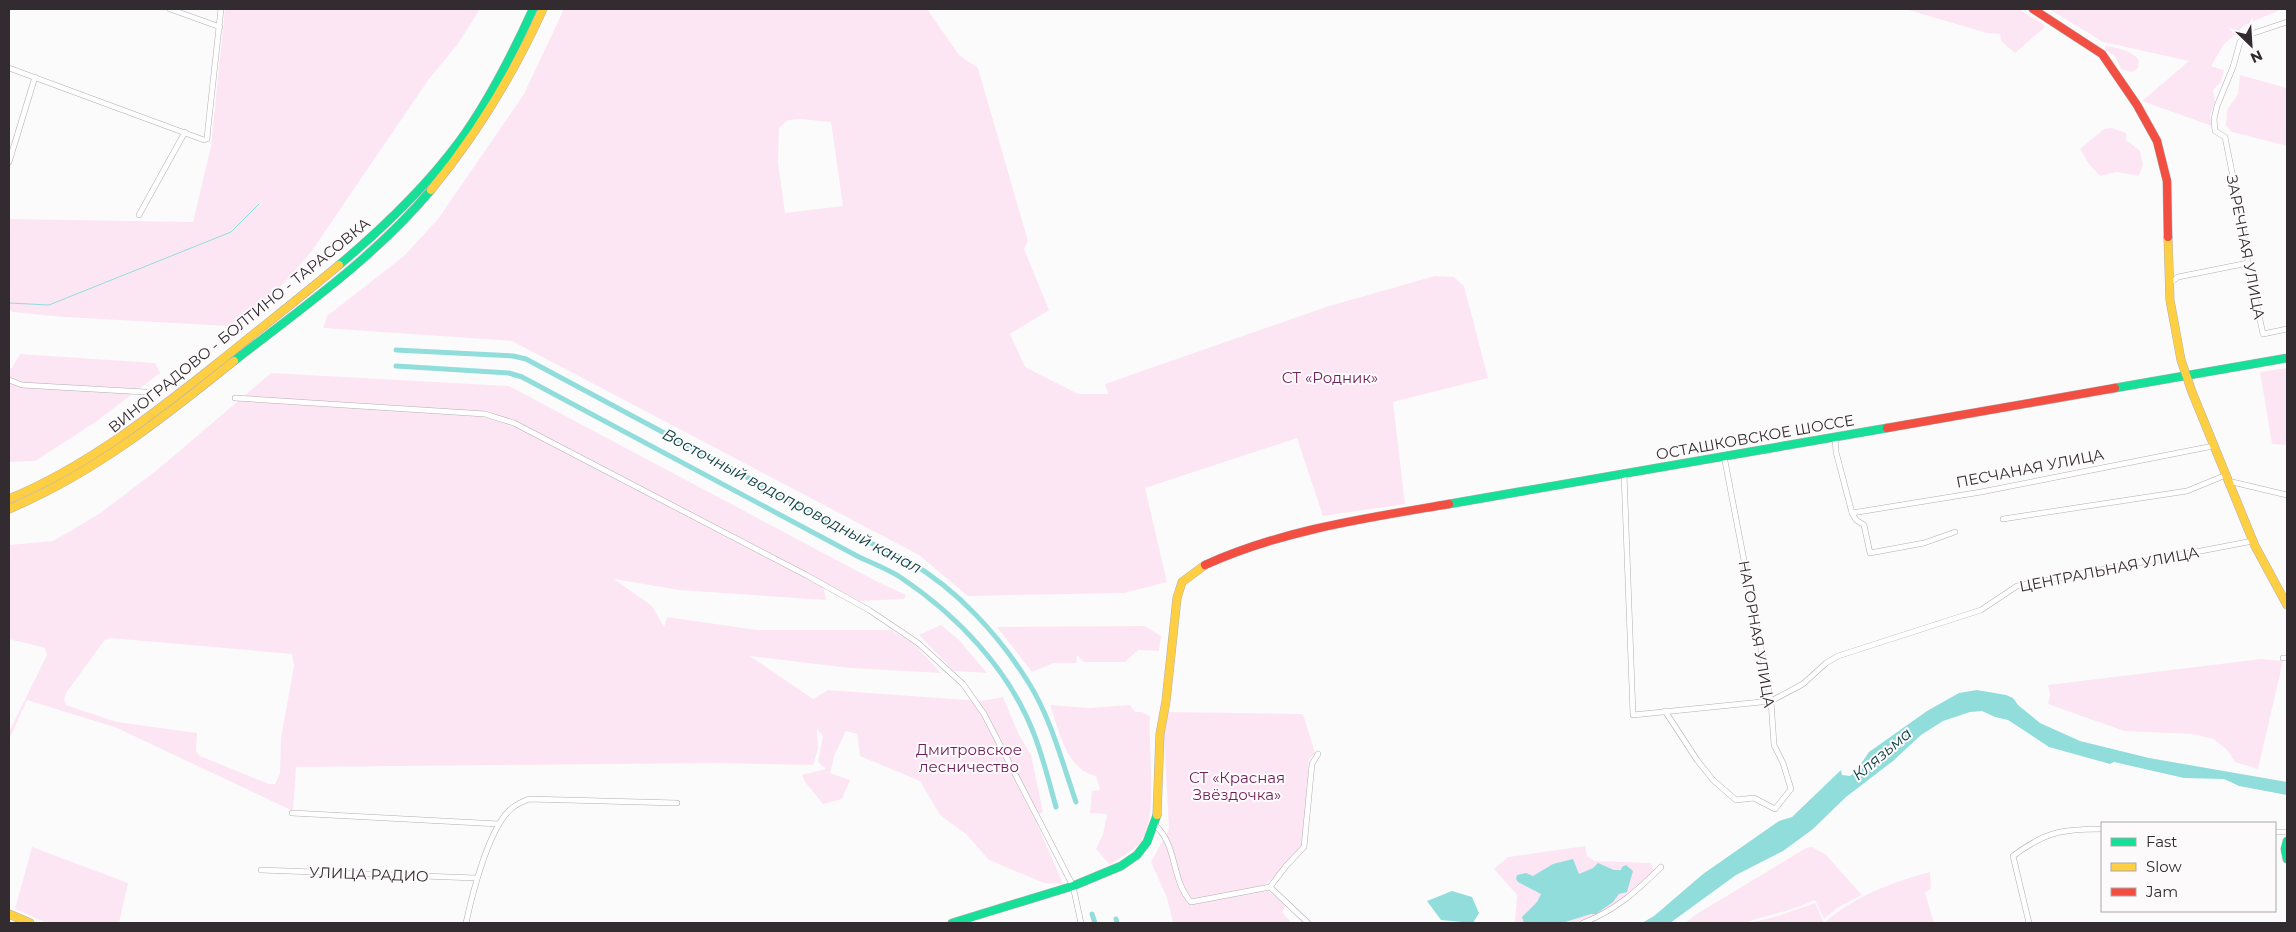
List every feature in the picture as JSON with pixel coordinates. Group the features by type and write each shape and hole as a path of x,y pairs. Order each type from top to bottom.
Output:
{"main road":[{"name":"ВИНОГРАДОВО - БОЛТИНО - ТАРАСОВКА","path":"9,499 72,469 118,440 177,396 371,238 423,186 458,143 496,86 533,9"},
{"name":"ВИНОГРАДОВО - БОЛТИНО - ТАРАСОВКА","path":"9,509 76,477 124,448 322,292 378,245 430,191 467,145 504,88 543,9"},
{"path":"2033,9 2102,54 2112,66 2152,130 2160,151 2167,181 2169,284 2174,329 2185,375 2253,540 2287,605"},
{"name":"ОСТАШКОВСКОЕ ШОССЕ","path":"1156,826 1160,734 1166,701 1177,598 1182,582 1199,568 1234,552 1329,525 2287,358"},
{"path":"952,923 1073,886 1121,866 1137,856 1148,842 1156,826"},
{"path":"2287,841 2285,849 2287,859"},
{"path":"9,914 26,923"}],"street":[{"path":"170,9 220,27"},
{"path":"9,68 204,140 206,139 208,128 221,9"},
{"name":"ЗАРЕЧНАЯ УЛИЦА","path":"2287,22 2248,36 2240,42 2234,67 2217,106 2214,118 2215,131 2225,137 2263,334 2287,329"},
{"path":"9,162 35,77"},
{"path":"139,215 185,132"},
{"path":"2169,284 2178,277 2248,263"},
{"path":"2169,273 2178,277"},
{"path":"9,380 22,385 145,392"},
{"path":"235,398 485,414 514,423 840,594 906,634 962,684 984,714 1073,886 1081,923"},
{"path":"1835,437 1836,452 1852,513 1856,520 1864,525 1870,553 1924,543 1954,532"},
{"name":"ПЕСЧАНАЯ УЛИЦА","path":"1852,513 1981,492 2214,446"},
{"name":"НАГОРНАЯ УЛИЦА","path":"1665,711 1712,780 1736,800 1754,798 1772,810 1779,805 1791,789 1783,763 1774,745 1771,701 1724,456"},
{"name":"ЦЕНТРАЛЬНАЯ УЛИЦА","path":"1624,473 1633,715 1771,701 1803,684 1826,663 1838,656 1981,610 2017,586 2253,540"},
{"path":"2003,519 2187,491 2227,478 2287,494"},
{"path":"1156,826 1168,840 1183,893 1191,902 1270,887 1304,847 1312,764 1318,754"},
{"path":"466,923 476,878 499,824 512,808 529,799 677,803"},
{"path":"292,813 499,824"},
{"path":"2029,923 2013,856 2034,840 2054,832 2101,829"},
{"path":"1584,923 1605,915 1624,902 1661,867"},
{"name":"УЛИЦА РАДИО","path":"261,870 476,878"},
{"path":"1270,887 1308,923"}],"green space":[{"path":"225,9 480,9 457,45 429,79 311,252 286,281 258,307 228,326 64,317 12,312 9,309 9,219 193,222 211,146"},
{"name":"СТ «Родник»","path":"564,9 927,9 959,55 978,68 1028,241 1024,249 1049,310 1010,334 1025,367 1078,394 1108,394 1105,384 1329,306 1435,276 1454,277 1464,286 1488,378 1393,402 1405,504 1323,516 1297,438 1145,488 1167,582 1124,593 968,596 919,555 512,341 323,328 327,316 404,256 438,219 524,94","holes":["800,119 831,122 843,206 785,213 778,162 779,128 788,120"]},
{"path":"1905,9 2019,9 2045,27 2015,53 2001,41 2000,34 1987,33"},
{"path":"2049,9 2282,9 2245,25 2224,44 2211,66 2224,70 2221,82 2213,90 2215,101 2210,116 2212,126 2142,101 2189,61 2103,42"},
{"path":"2105,46 2119,48 2133,54 2139,60 2138,68 2132,72 2121,69 2115,56 2105,50"},
{"path":"2240,75 2287,88 2287,146 2232,132 2226,126 2227,110 2238,94"},
{"path":"2112,128 2126,133 2126,140 2140,151 2143,165 2139,176 2117,172 2100,176 2089,164 2080,149 2104,129"},
{"path":"20,354 155,363 160,373 94,423 35,461 9,462 9,368 12,368"},
{"path":"2287,368 2287,445 2272,444 2260,372"},
{"name":"Дмитровское лесничество","path":"271,373 509,386 878,582 906,595 904,599 860,601 822,581 826,600 679,590 614,579 652,606 664,627 667,617 757,630 891,630 914,644 941,673 850,668 750,656 813,699 828,690 981,701 1003,697 1019,735 1031,755 1043,812 1034,817 1063,884 1044,883 989,860 967,835 940,815 920,781 860,756 857,734 846,731 835,754 830,773 850,780 842,799 823,804 805,782 802,775 826,769 818,762 823,736 817,729 818,749 813,765 720,763 296,767 293,811 117,728 27,700 9,740 9,732 47,655 45,648 9,639 9,545 53,541 99,514 157,470","holes":["110,638 292,654 294,666 281,738 280,773 275,784 269,784 200,756 196,751 197,733 117,722 66,705 64,699 66,693 104,641"]},
{"path":"941,625 958,639 987,673 954,671 919,635"},
{"path":"1145,626 1161,636 1159,651 1138,650 1125,662 1084,662 1077,655 1076,663 1054,663 1032,672 997,627"},
{"path":"2261,659 2283,661 2258,769 2235,762 2228,751 2214,739 2192,734 2124,731 2048,704 2050,695 2048,685"},
{"path":"1050,705 1089,708 1130,705 1135,712 1142,712 1150,716 1151,801 1146,832 1138,845 1110,865 1096,849 1103,834 1107,814 1090,813 1092,791 1100,790 1096,776 1077,766 1065,748"},
{"name":"СТ «Красная Звёздочка»","path":"1168,712 1303,714 1315,753 1309,760 1308,765 1302,848 1271,880 1260,887 1260,892 1268,891 1286,905 1282,912 1290,921 1288,923 1173,923 1167,898 1151,862 1169,829 1164,737"},
{"path":"1585,846 1587,856 1595,861 1651,863 1654,871 1620,902 1590,919 1579,923 1515,923 1517,895 1494,869 1508,857"},
{"path":"32,847 128,883 119,923 47,923 15,909"},
{"path":"1812,847 1826,855 1862,895 1837,908 1824,919 1815,900 1747,923 1685,923 1695,915 1806,848"},
{"path":"1930,872 1931,889 1925,893 1934,923 1824,923 1847,905 1860,898 1901,881"},
{"path":"1815,903 1824,923 1749,923 1778,916"}],"water":[{"name":"Клязьма","path":"1977,690 2013,698 2018,705 2040,723 2080,741 2149,758 2287,782 2287,795 2239,786 2224,779 2184,778 2114,762 2110,764 2049,747 2008,720 1982,711 1970,712 1943,721 1921,735 1893,761 1846,797 1813,829 1783,851 1736,875 1670,923 1642,923 1654,916 1703,874 1779,821 1792,817 1841,770 1842,775 1850,776 1856,771 1869,752 1927,711 1959,693"},
{"path":"1573,859 1579,874 1593,868 1598,863 1614,870 1621,870 1626,865 1633,871 1627,892 1619,894 1613,902 1596,914 1562,923 1524,923 1522,917 1537,902 1541,894 1518,882 1516,879 1517,875 1526,873 1533,876 1553,864"},
{"path":"1452,891 1472,897 1479,913 1473,923 1441,920 1427,901"}],"waterway":[{"path":"9,303 49,305 231,232 259,204"},
{"name":"Восточный водопроводный канал","path":"396,350 513,356 526,359 866,541 903,558 926,572 944,585 976,615 1005,649 1030,685 1044,712 1056,742 1076,802"},
{"name":"Восточный водопроводный канал","path":"396,366 509,373 522,377 900,577 941,608 961,626 979,645 1011,687 1034,734 1056,807"},
{"name":"Восточный водопроводный канал","path":"1092,914 1095,923"},
{"name":"Восточный водопроводный канал","path":"1116,919 1117,923"}],"traffic: fast":[{"path":"339,265 403,207 459,142 499,77 533,9"},
{"path":"234,361 362,260 386,238 431,190"},
{"path":"2115,388 2287,358"},
{"path":"1449,504 1887,428"},
{"path":"952,923 1073,886 1121,866 1137,855 1147,842 1157,815"},
{"path":"2287,841 2285,849 2287,859"}],"traffic: slow":[{"path":"431,190 479,126 507,81 543,9"},
{"path":"2168,237 2170,300 2181,360 2192,392 2255,546 2287,605"},
{"path":"9,499 67,470 121,436 199,378 339,265"},
{"path":"9,509 70,479 127,443 234,361"},
{"path":"1157,815 1160,734 1166,701 1177,598 1182,582 1205,565"},
{"path":"9,914 30,923"}],"traffic: jam":[{"path":"2033,9 2102,54 2137,105 2157,141 2167,181 2168,237"},
{"path":"1887,428 2115,388"},
{"path":"1205,565 1234,553 1294,534 1356,520 1449,504"}]}
